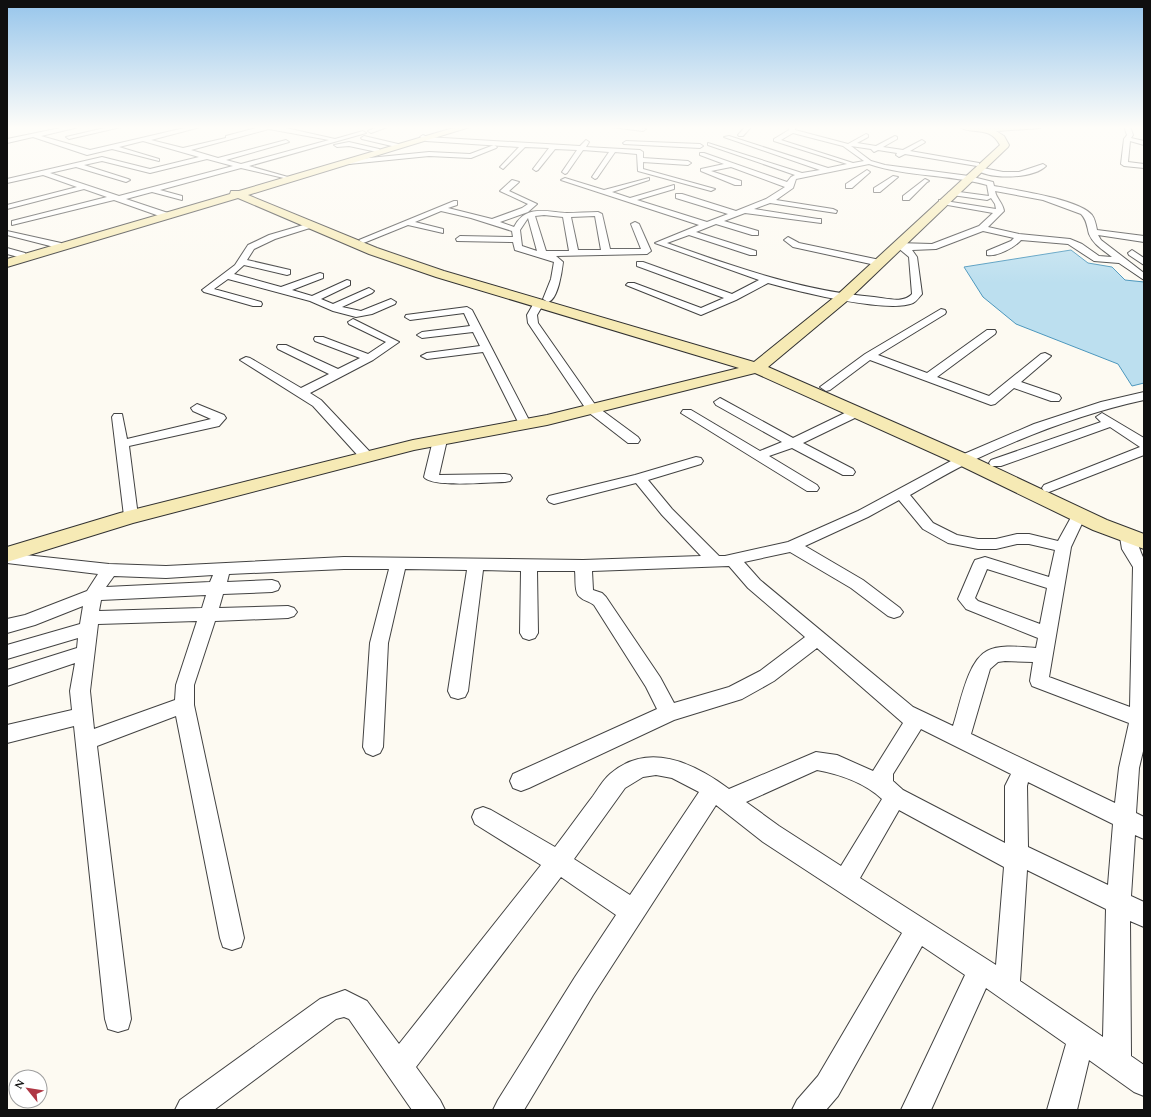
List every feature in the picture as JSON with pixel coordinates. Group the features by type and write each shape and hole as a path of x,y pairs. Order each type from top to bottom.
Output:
{"street":[{"path":"7,181 18,178"},
{"path":"59,178 166,215"},
{"path":"120,178 126,180"},
{"path":"15,223 194,178"},
{"path":"7,264 286,178"},
{"path":"242,192 291,178"},
{"path":"570,178 605,192 708,225"},
{"path":"672,178 711,189"},
{"path":"725,178 738,183"},
{"path":"768,178 790,186"},
{"path":"793,178 790,186 769,201 718,222 659,243 766,280 838,297 899,302 909,301 915,298 917,294 913,257 911,252 901,246"},
{"path":"849,186 864,178"},
{"path":"877,190 897,178"},
{"path":"7,555 131,516 366,456 592,409 753,366 838,297 964,178"},
{"path":"788,240 796,245 875,262 901,246 965,178"},
{"path":"901,246 933,247 982,228 999,212 999,204 992,195 992,188 990,184 981,178"},
{"path":"166,179 145,185 179,198"},
{"path":"605,192 647,179"},
{"path":"906,198 925,181"},
{"path":"55,186 69,182"},
{"path":"492,222 525,210 533,204 504,191 515,182"},
{"path":"631,200 671,187"},
{"path":"7,206 84,188"},
{"path":"992,188 1058,202 1080,209 1089,217 1092,232 1098,242 1144,277"},
{"path":"7,215 97,192"},
{"path":"242,192 310,226 373,251 410,264 544,301"},
{"path":"242,192 363,240 448,270 753,366 826,387 970,457 1079,515 1139,536"},
{"path":"952,193 987,198"},
{"path":"679,196 737,214"},
{"path":"769,201 833,211"},
{"path":"942,202 999,212"},
{"path":"363,240 454,203"},
{"path":"440,209 492,222 514,230"},
{"path":"746,210 818,221"},
{"path":"514,230 522,220 531,215 598,214 606,252"},
{"path":"7,260 58,244 166,215"},
{"path":"531,215 544,254 556,259 559,262 556,279 544,301 532,316 533,324 592,409 633,440"},
{"path":"567,215 574,253"},
{"path":"406,222 440,231"},
{"path":"718,222 755,233"},
{"path":"514,230 518,248 544,254 647,251 634,224"},
{"path":"257,304 207,290 242,262 251,247 260,242 310,226"},
{"path":"479,227 514,230"},
{"path":"982,228 1019,237 1070,242 1079,246 1097,259 1120,260"},
{"path":"689,232 753,253"},
{"path":"1092,232 1144,239"},
{"path":"7,233 58,244"},
{"path":"990,253 1014,242 1019,237"},
{"path":"460,239 517,240"},
{"path":"7,251 22,255"},
{"path":"1132,253 1144,262"},
{"path":"242,262 287,272"},
{"path":"640,264 733,298"},
{"path":"226,275 283,290 354,313 362,314 391,302"},
{"path":"283,290 320,276"},
{"path":"631,285 701,312 733,298 766,280"},
{"path":"313,299 347,284"},
{"path":"334,307 369,292"},
{"path":"410,317 467,310 525,424"},
{"path":"826,387 869,356 941,312"},
{"path":"301,393 369,358 394,342 353,322"},
{"path":"422,335 476,328"},
{"path":"928,378 991,332"},
{"path":"319,339 369,358"},
{"path":"282,347 338,374"},
{"path":"427,356 486,348"},
{"path":"869,356 991,401 1045,356"},
{"path":"246,360 317,403 366,456"},
{"path":"753,366 856,412 970,457 996,463 1103,514 1139,536"},
{"path":"1013,383 1055,398"},
{"path":"7,626 29,620 93,595 344,563 583,566 724,560 792,546 863,514 970,457 1039,427 1090,410 1144,396"},
{"path":"720,402 848,472"},
{"path":"121,444 214,423 220,418 197,408"},
{"path":"1090,410 1144,444"},
{"path":"758,456 793,443 856,412"},
{"path":"687,413 812,488"},
{"path":"118,417 131,516"},
{"path":"996,463 1110,423"},
{"path":"440,440 431,477 437,479 505,478"},
{"path":"1049,488 1144,450"},
{"path":"554,498 639,478 696,461"},
{"path":"639,478 666,512 911,715 1134,824"},
{"path":"902,493 928,526 953,539 978,544 996,544 1017,539 1029,539 1063,546"},
{"path":"1079,515 1063,546 1039,681 1142,720"},
{"path":"1117,1064 1118,903 1134,824 1129,768 1142,720 1141,567 1130,549 1139,536"},
{"path":"792,546 857,584 894,612"},
{"path":"7,558 110,570 166,572 272,586"},
{"path":"1047,634 972,605 966,599 981,564 985,563 1056,585"},
{"path":"373,747 379,643 398,564"},
{"path":"458,692 476,565"},
{"path":"529,565 529,633"},
{"path":"583,566 585,593 596,597 600,601 653,682 669,713"},
{"path":"110,570 93,595 80,691 87,740 118,1019"},
{"path":"220,578 185,685 184,705 232,938"},
{"path":"7,652 89,623 209,613 288,612"},
{"path":"521,781 669,713 735,693 767,676 818,637"},
{"path":"7,678 85,652"},
{"path":"959,739 982,665 993,656 1005,654 1044,655"},
{"path":"87,740 184,705"},
{"path":"7,734 84,715"},
{"path":"845,882 889,791 883,772 913,725 914,720 911,715"},
{"path":"508,1110 584,986 633,912 720,795 816,761 837,764 1017,857 1144,914"},
{"path":"399,1067 558,862 617,781 639,768 656,766 675,769 704,783 771,834 1007,987 1144,1082"},
{"path":"1007,987 1017,857 1016,786 1023,770"},
{"path":"483,817 558,862 633,912"},
{"path":"807,1110 828,1086 918,929"},
{"path":"916,1110 981,970"},
{"path":"190,1110 329,1008 345,1003 358,1010 430,1110"},
{"path":"1062,1110 1081,1038"}],"water":[{"path":"1071,250 1088,263 1112,267 1125,280 1144,282 1144,383 1132,386 1118,364 1016,324 983,297 964,267"}]}
